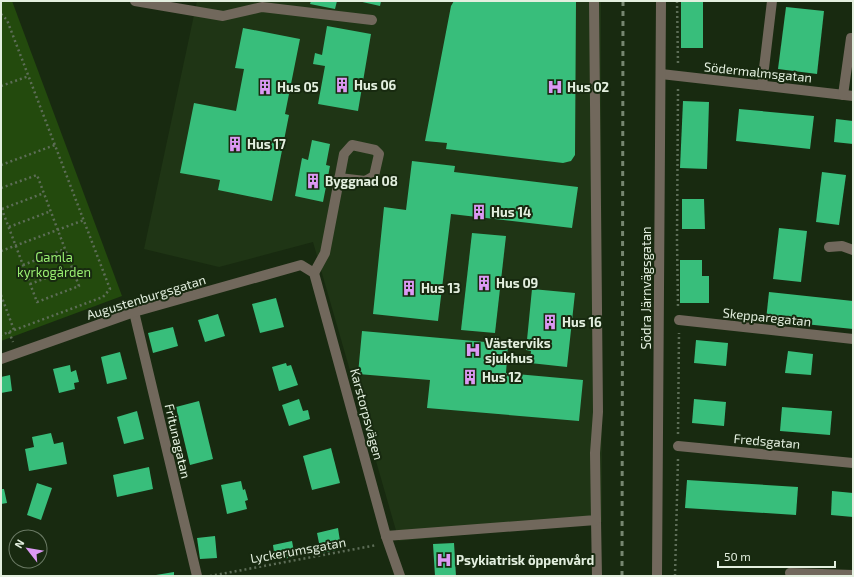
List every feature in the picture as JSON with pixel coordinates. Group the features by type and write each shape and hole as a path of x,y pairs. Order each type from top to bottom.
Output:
{"street":[{"path":"135,1 223,16 262,7 372,20"},
{"path":"594,1 598,412 596,453 597,576"},
{"name":"Södra Järnvägsgatan","path":"657,576 661,1"},
{"path":"762,86 772,1"},
{"path":"848,96 851,38 853,38"},
{"name":"Södermalmsgatan","path":"661,74 848,96"},
{"path":"314,273 325,253 339,178"},
{"path":"830,247 842,246 853,250"},
{"name":"Augustenburgsgatan","path":"1,359 134,312 301,265 314,273"},
{"name":"Karstorpsvägen","path":"314,273 388,540 400,576"},
{"name":"Fritunagatan","path":"134,312 197,576"},
{"name":"Skepparegatan","path":"678,320 853,339"},
{"name":"Fredsgatan","path":"678,446 853,462"},
{"path":"388,540 596,520"},
{"path":"790,573 853,575"}],"path":[{"path":"675,576 678,446 678,320 676,240 678,1"},
{"path":"1,14 7,20 110,287 108,294 1,334"},
{"path":"1,86 29,76"},
{"path":"1,165 55,146"},
{"path":"1,188 37,175 44,193 50,211 73,268 79,286 37,302 1,208 44,193"},
{"path":"9,227 50,211"},
{"path":"1,251 84,220"},
{"path":"23,265 65,249"},
{"path":"30,284 73,268"},
{"path":"1,295 14,330"},
{"name":"Lyckerumsgatan","path":"210,576 388,540"}],"shaded area":[{"name":"Västerviks sjukhus","path":"197,1 601,1 602,522 399,541 313,242 219,267 144,249"}],"green space":[{"name":"Gamla kyrkogården","path":"1,1 12,1 122,296 1,341"}],"building":[{"path":"311,1 337,1 335,9 310,4"},
{"path":"358,1 381,1 380,6"},
{"name":"Hus 02","path":"454,1 576,1 575,155 571,161 563,163 446,149 447,143 425,141 451,6"},
{"path":"681,1 703,1 703,48 681,48"},
{"path":"786,7 824,11 817,74 778,69"},
{"name":"Hus 06","path":"327,26 371,34 358,111 318,104 325,66 313,64 315,53 322,55"},
{"name":"Hus 17","path":"243,28 300,39 285,114 289,115 272,201 218,190 220,180 180,173 194,103 236,111 244,69 235,68"},
{"path":"683,101 709,102 707,169 680,168"},
{"path":"739,109 814,116 810,149 736,141"},
{"path":"836,119 853,121 853,144 834,142"},
{"name":"Byggnad 08","path":"312,140 330,144 326,165 330,166 323,202 295,196 302,158 308,160"},
{"name":"Hus 14","path":"412,161 455,166 454,172 578,187 572,228 451,214 438,321 373,314 384,207 406,210"},
{"path":"822,172 846,175 839,225 816,222"},
{"path":"682,199 704,199 705,229 682,229"},
{"path":"779,228 807,231 801,282 773,279"},
{"name":"Hus 09","path":"472,233 506,236 495,333 461,330"},
{"path":"680,260 702,260 702,276 709,276 709,303 680,303"},
{"name":"Hus 16","path":"532,289 575,293 567,367 530,363 531,351 526,350"},
{"path":"769,292 853,301 853,329 766,320"},
{"path":"276,298 284,327 260,333 252,304"},
{"path":"218,314 225,336 205,342 198,320"},
{"path":"173,327 178,346 153,353 148,333"},
{"name":"Hus 12","path":"362,331 508,344 506,373 583,380 579,421 427,408 430,380 358,374"},
{"path":"696,340 728,343 726,366 694,363"},
{"path":"788,351 813,354 811,375 785,373"},
{"path":"120,352 127,379 107,384 101,357"},
{"path":"286,363 287,366 291,365 298,385 279,391 272,367"},
{"path":"70,365 71,372 76,370 79,382 74,383 75,389 59,393 53,369"},
{"path":"10,375 12,391 1,393 1,377"},
{"path":"299,399 303,411 308,410 310,419 289,426 282,405"},
{"path":"694,399 726,402 724,426 692,423"},
{"path":"199,401 213,459 190,465 176,407"},
{"path":"782,407 832,411 830,435 780,431"},
{"path":"137,411 144,439 124,444 117,417"},
{"path":"51,433 54,444 63,442 67,464 29,471 25,449 34,447 32,437"},
{"path":"331,448 340,483 312,490 303,456"},
{"path":"149,467 153,489 117,497 113,475"},
{"path":"687,480 798,487 796,515 685,508"},
{"path":"241,481 243,490 245,489 248,500 245,501 247,509 227,514 221,485"},
{"path":"37,483 52,488 41,520 27,515"},
{"path":"1,489 4,489 7,503 1,504"},
{"path":"832,491 853,493 853,517 831,515"},
{"path":"338,528 340,541 334,542 336,550 321,553 317,533"},
{"path":"215,536 217,558 200,559 197,538"},
{"path":"292,541 295,557 275,560 273,545"},
{"name":"Psykiatrisk öppenvård","path":"454,543 456,576 435,576 433,544"},
{"path":"174,572 174,576 156,576 156,575"}],"railway":[{"path":"622,576 623,1"}],"place":[{"name":"Hus 06","path":"342,85"},
{"name":"Hus 05","path":"265,87"},
{"name":"Hus 02","path":"555,87"},
{"name":"Hus 17","path":"235,144"},
{"name":"Byggnad 08","path":"313,181"},
{"name":"Hus 14","path":"479,212"},
{"name":"Hus 09","path":"484,283"},
{"name":"Hus 13","path":"409,288"},
{"name":"Hus 16","path":"550,322"},
{"name":"Västerviks sjukhus","path":"473,350"},
{"name":"Hus 12","path":"470,377"},
{"name":"Psykiatrisk öppenvård","path":"444,560"}]}
